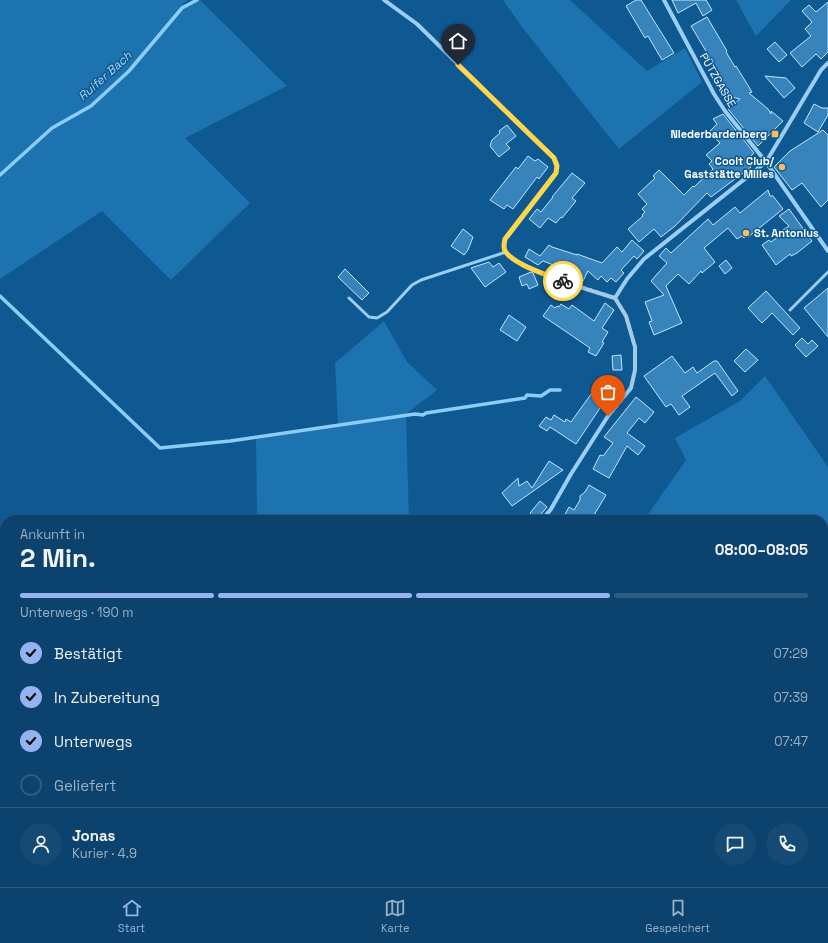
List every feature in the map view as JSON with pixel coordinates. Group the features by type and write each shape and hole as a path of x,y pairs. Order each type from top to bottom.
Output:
{"street":[{"path":"384,0 417,24 554,158 557,166 556,173 505,239 503,246 506,252 517,261 533,270 615,298 626,316 635,347 635,370 631,388 608,416 546,515"},
{"name":"PÜTZGASSE","path":"664,0 714,94 725,111 766,162 828,251"},
{"path":"615,298 627,279 644,259 766,162 821,70 828,63"}],"lane":[{"path":"349,298 369,318 377,318 387,312 412,285 421,280 506,252"},
{"path":"790,310 828,272"}],"shaded area":[{"path":"0,0 188,0 181,5 200,0 287,86 185,138 250,203 171,280 102,211 0,279"},
{"path":"503,0 570,0 647,71 685,48 702,82 619,149 522,27"},
{"path":"736,0 791,0 756,36"},
{"path":"384,321 407,362 437,390 406,414 409,515 257,515 256,438 338,424 335,363"},
{"path":"765,376 828,467 828,515 648,515 686,460 675,438 740,401"}],"building":[{"path":"636,0 641,0 674,53 662,60 648,36 645,38 626,6"},
{"path":"672,0 706,0 712,10 703,16 696,3 678,13"},
{"path":"828,2 828,52 821,59 816,54 802,67 790,53 811,36 805,29 812,22 802,11 809,5 816,12"},
{"path":"707,17 735,67 736,66 752,92 749,93 768,109 771,114 771,111 783,121 758,146 728,109 740,99 727,96 720,82 722,78 691,26"},
{"path":"775,42 787,55 779,62 767,49"},
{"path":"765,76 786,78 795,88 784,98"},
{"path":"814,104 822,108 828,108 828,115 818,132 804,123"},
{"path":"723,114 754,153 746,161 751,167 711,197 707,193 675,226 661,237 654,229 639,242 628,229 643,216 642,215 645,212 642,209 647,204 638,194 655,178 653,176 659,170 684,195 693,186 694,187 713,169 709,164 712,161 706,155 720,143 709,132 717,124 713,119"},
{"path":"507,125 516,136 506,144 510,148 499,157 490,146 492,140 500,133 499,131"},
{"path":"823,130 828,135 828,200 821,207 802,183 792,190 774,167 790,151"},
{"path":"528,156 535,161 538,159 548,167 539,179 537,177 513,209 507,205 504,209 490,200 516,167 518,169"},
{"path":"572,173 585,183 572,198 576,201 556,223 548,218 540,228 529,219 537,209 541,212"},
{"path":"768,190 770,196 773,196 783,209 748,237 747,236 744,238 742,236 737,239 728,228 704,248 715,262 702,273 701,271 689,284 678,274 666,286 682,323 654,335 649,322 652,321 645,302 664,295 651,281 667,263 659,256 666,248 671,253 708,219 713,225 735,207 740,213"},
{"path":"789,209 812,241 797,253 791,256 790,254 776,265 762,245 769,240 771,242 785,232 783,230 789,226 779,216"},
{"path":"463,229 473,237 468,250 464,255 451,246"},
{"path":"632,240 644,251 637,259 634,256 621,270 624,273 616,282 611,278 607,282 601,276 598,280 588,271 583,281 560,272 561,268 543,261 538,265 525,257 529,249 540,256 549,245 602,263 617,247 622,252"},
{"path":"726,260 732,268 725,274 719,266"},
{"path":"489,262 493,267 499,263 506,272 485,287 471,268"},
{"path":"345,269 369,293 362,300 338,277"},
{"path":"531,272 533,273 538,285 529,289 527,284 522,286 519,277"},
{"path":"828,288 828,337 804,308"},
{"path":"766,291 800,328 793,335 772,313 762,323 748,308"},
{"path":"605,303 614,310 602,328 608,332 602,342 604,343 596,356 588,352 590,348 543,316 551,305 555,308 557,306 559,307 561,304 569,309 572,305 594,321"},
{"path":"509,315 526,327 517,341 500,330"},
{"path":"802,338 808,344 812,340 818,346 806,357 795,345"},
{"path":"746,349 758,360 745,372 734,361"},
{"path":"621,355 622,370 613,370 612,356"},
{"path":"672,356 685,373 693,367 697,373 714,361 717,361 738,391 732,396 715,373 682,396 690,407 679,415 671,404 666,407 644,376"},
{"path":"594,390 606,399 576,444 550,427 547,431 539,426 546,417 551,420 554,415 565,422 566,419 571,422"},
{"path":"636,397 654,412 645,423 639,418 627,433 645,446 638,455 627,446 609,478 593,469 600,455 603,456 613,443 604,437"},
{"path":"549,461 563,470 512,506 502,493 518,478 519,486 527,481 532,488"},
{"path":"589,485 606,495 594,515 565,515 569,507 574,510 580,500 580,496 585,492"},
{"path":"540,501 547,507 540,515 532,515 530,513"}],"waterway":[{"name":"Ruifer Bach","path":"0,175 52,128 91,106 129,71 182,8 197,0"},
{"path":"0,296 160,448 230,441 415,414 423,415 426,413 525,398 527,395 541,396 550,390 560,390"}],"way so far":[{"path":"563,281 615,298 626,316 635,347 635,370 631,388 608,416"}],"place":[{"name":"Niederbardenberg","path":"775,134"},
{"name":"Coolt Club/ Gaststätte Milles","path":"782,167"},
{"name":"St. Antonius","path":"746,233"}],"route":[{"path":"458,65 554,158 557,166 556,173 505,239 503,246 506,252 517,261 533,270 563,281"}]}
